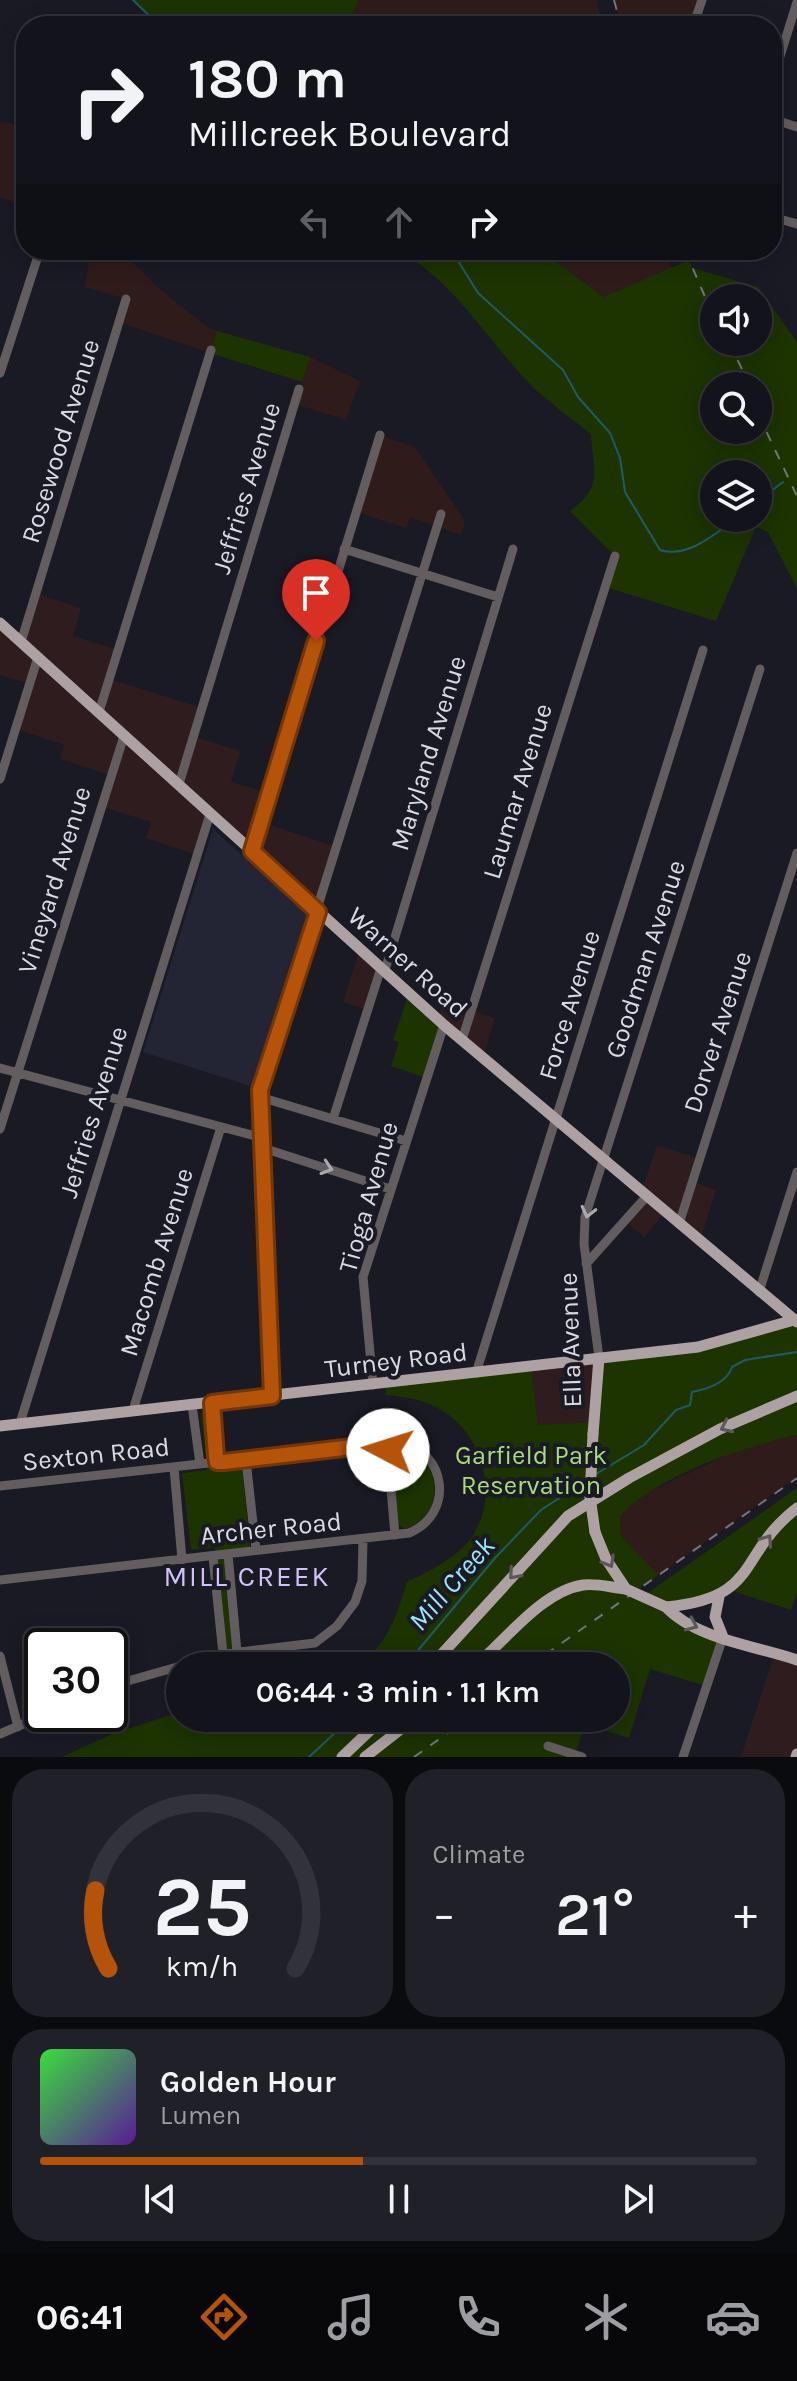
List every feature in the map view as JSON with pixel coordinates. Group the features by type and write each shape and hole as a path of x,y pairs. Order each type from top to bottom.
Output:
{"main road":[{"name":"Warner Road","path":"0,623 444,1025 796,1321"},
{"name":"Turney Road","path":"0,1426 698,1347 796,1321"},
{"name":"Ella Avenue","path":"599,1358 590,1497 595,1532 606,1559 626,1589"},
{"path":"444,1652 568,1516 629,1478 720,1429 797,1396"},
{"path":"666,1607 719,1597 742,1577 776,1528 797,1508"},
{"path":"490,1652 534,1612 567,1589 587,1584 626,1589 666,1607 675,1617 723,1637 797,1660"},
{"path":"719,1597 715,1617 723,1637"},
{"path":"342,1757 368,1732"},
{"path":"365,1757 397,1732"}],"street":[{"path":"782,50 797,2"},
{"path":"0,373 37,260"},
{"name":"Rosewood Avenue","path":"21,642 126,299"},
{"path":"99,712 211,350"},
{"name":"Jeffries Avenue","path":"179,784 299,389"},
{"path":"252,851 380,435"},
{"path":"272,1396 260,1097 441,514"},
{"path":"344,549 498,597"},
{"name":"Maryland Avenue","path":"333,1119 383,969 513,549"},
{"name":"Laumar Avenue","path":"462,1040 615,556"},
{"name":"Force Avenue","path":"476,1373 703,650"},
{"path":"0,779 38,657"},
{"name":"Goodman Avenue","path":"586,1264 585,1217 760,669"},
{"name":"Vineyard Avenue","path":"0,1129 124,736"},
{"name":"Jeffries Avenue","path":"20,1423 210,814"},
{"name":"Dorver Avenue","path":"679,1224 797,853"},
{"name":"Tioga Avenue","path":"373,1385 363,1277 444,1025"},
{"path":"0,1068 221,1127 390,1189"},
{"path":"260,1097 406,1141"},
{"name":"Macomb Avenue","path":"133,1410 221,1127"},
{"path":"759,1292 797,1172"},
{"name":"Ella Avenue","path":"599,1358 586,1264 646,1197"},
{"path":"212,1403 217,1462"},
{"path":"192,1405 200,1464"},
{"path":"387,1443 395,1535"},
{"name":"Sexton Road","path":"0,1486 387,1443"},
{"name":"Archer Road","path":"0,1580 363,1540 420,1528 429,1521 438,1503 440,1482 434,1464 426,1455 407,1444 387,1443"},
{"path":"246,1460 256,1550"},
{"path":"174,1467 182,1560"},
{"path":"228,1554 237,1652 315,1643 337,1626 355,1602 362,1581 363,1540"},
{"path":"213,1557 223,1652"},
{"path":"683,1757 723,1637"},
{"path":"0,1656 18,1727"},
{"path":"128,1681 166,1670"},
{"path":"0,1734 24,1724"},
{"path":"548,1746 582,1757"}],"shaded area":[{"path":"359,0 597,0 600,16 352,16"},
{"path":"614,0 702,0 696,16 619,16"},
{"path":"0,123 16,125 16,203 0,197"},
{"path":"89,260 131,260 156,286 207,327 217,331 210,353 119,322 126,299 85,287"},
{"path":"553,260 669,260 673,272 604,297"},
{"path":"310,357 360,381 346,420 295,404"},
{"path":"380,435 415,447 465,521 461,535 410,517 406,528 356,512"},
{"path":"36,593 81,608 73,636 118,650 110,679 202,708 193,736 240,751 231,782 269,793 261,822 337,847 318,912 211,815 197,855 146,838 151,822 100,806 110,775 60,759 64,745 16,729 29,684 0,675 0,623 20,641"},
{"path":"213,829 307,914 253,1087 143,1052"},
{"path":"360,949 381,968 368,1010 343,1002"},
{"path":"444,1001 495,1018 483,1058 438,1020"},
{"path":"657,1145 700,1159 693,1182 716,1190 700,1241 665,1212 644,1237 625,1221 646,1198 641,1193"},
{"path":"599,1358 594,1422 538,1426 531,1366"},
{"path":"797,1435 797,1477 634,1593 657,1575 620,1536 620,1516 636,1498 742,1448"},
{"path":"775,1652 797,1660 797,1757 741,1757"}],"green space":[{"path":"133,0 359,0 352,16 150,16"},
{"path":"413,260 553,260 604,297 689,260 692,268 748,284 700,284 700,356 772,356 772,307 797,342 797,589 768,532 772,532 772,460 700,460 700,532 754,532 716,621 605,587 615,556 570,511 588,494 592,485 591,434 537,391 455,296"},
{"path":"217,331 310,357 302,382 210,353"},
{"path":"409,992 444,1025 427,1078 391,1066 399,1042 393,1040"},
{"name":"Garfield Park Reservation","path":"797,1322 797,1435 702,1465 656,1488 620,1516 621,1536 658,1575 634,1592 642,1597 797,1488 797,1592 791,1610 730,1590 667,1607 723,1637 706,1686 650,1669 629,1738 610,1732 630,1732 630,1652 374,1652 395,1618 407,1582 448,1560 473,1536 486,1493 481,1460 465,1430 433,1406 414,1399 386,1395 385,1384 531,1366 538,1425 594,1422 599,1358 698,1347"},
{"path":"208,1412 214,1468 242,1465 250,1547 227,1550 237,1649 226,1650 215,1547 191,1550 182,1473 207,1470 201,1413"},
{"path":"396,1447 411,1451 423,1459 431,1471 434,1484 434,1498 429,1511 419,1522 405,1529 399,1525 391,1456"},
{"path":"166,1717 166,1732 582,1732 574,1757 62,1757 112,1734 128,1732 128,1729"}],"waterway":[{"name":"Mill Creek","path":"133,0 150,16"},
{"name":"Mill Creek","path":"457,260 478,293 563,370 578,397 610,433 620,458 625,492 660,550 670,552 690,548 718,532"},
{"name":"Mill Creek","path":"772,490 783,482"},
{"name":"Mill Creek","path":"596,1474 644,1445 676,1410 690,1405 692,1392 721,1381 732,1367 745,1360 797,1352"},
{"name":"Mill Creek","path":"417,1652 495,1558 541,1510 587,1480"},
{"name":"Mill Creek","path":"309,1757 336,1732"}],"railway":[{"path":"614,0 618,16"},
{"path":"689,260 700,285"},
{"path":"736,356 743,372"},
{"path":"772,443 797,496"},
{"path":"549,1652 797,1478"},
{"path":"414,1757 449,1732"}],"district":[{"name":"MILL CREEK","path":"247,1576"}],"route":[{"path":"316,641 252,851 318,912 260,1090 272,1396 212,1403 216,1456 217,1462 224,1462 387,1443 388,1450"}]}
